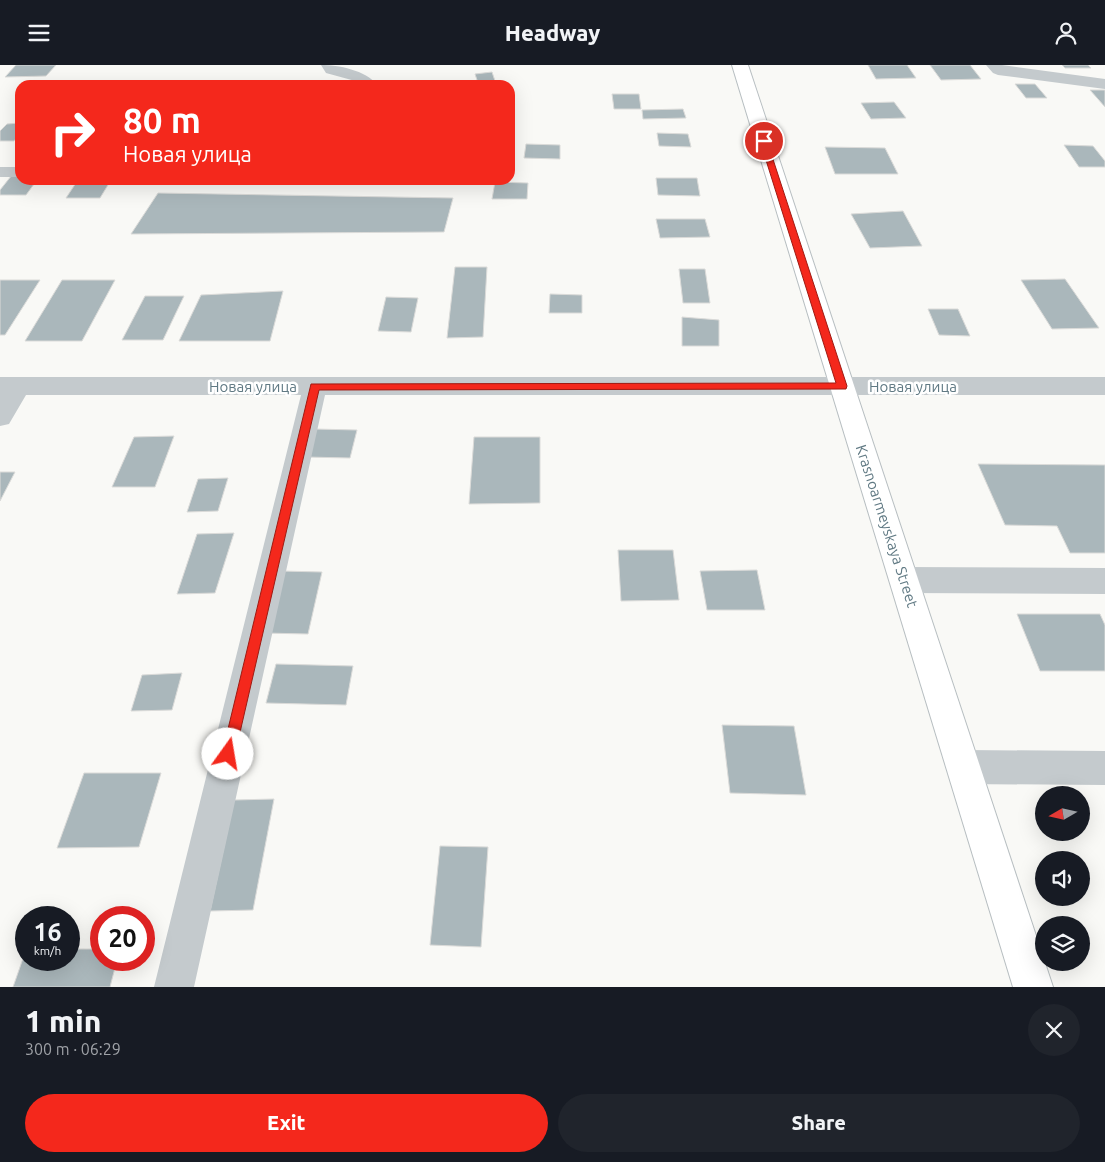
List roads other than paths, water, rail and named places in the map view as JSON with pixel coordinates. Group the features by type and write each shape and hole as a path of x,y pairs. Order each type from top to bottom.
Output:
{"main road":[{"name":"Krasnoarmeyskaya Street","path":"740,65 1034,987"}],"street":[{"path":"329,65 331,70 365,80"},
{"path":"994,65 998,69 1105,84"},
{"path":"0,172 15,172"},
{"path":"0,417 9,386"},
{"name":"Новая улица","path":"9,386 1105,386"},
{"path":"174,987 315,386"},
{"path":"904,580 1105,581"},
{"path":"964,767 1105,767"}]}
